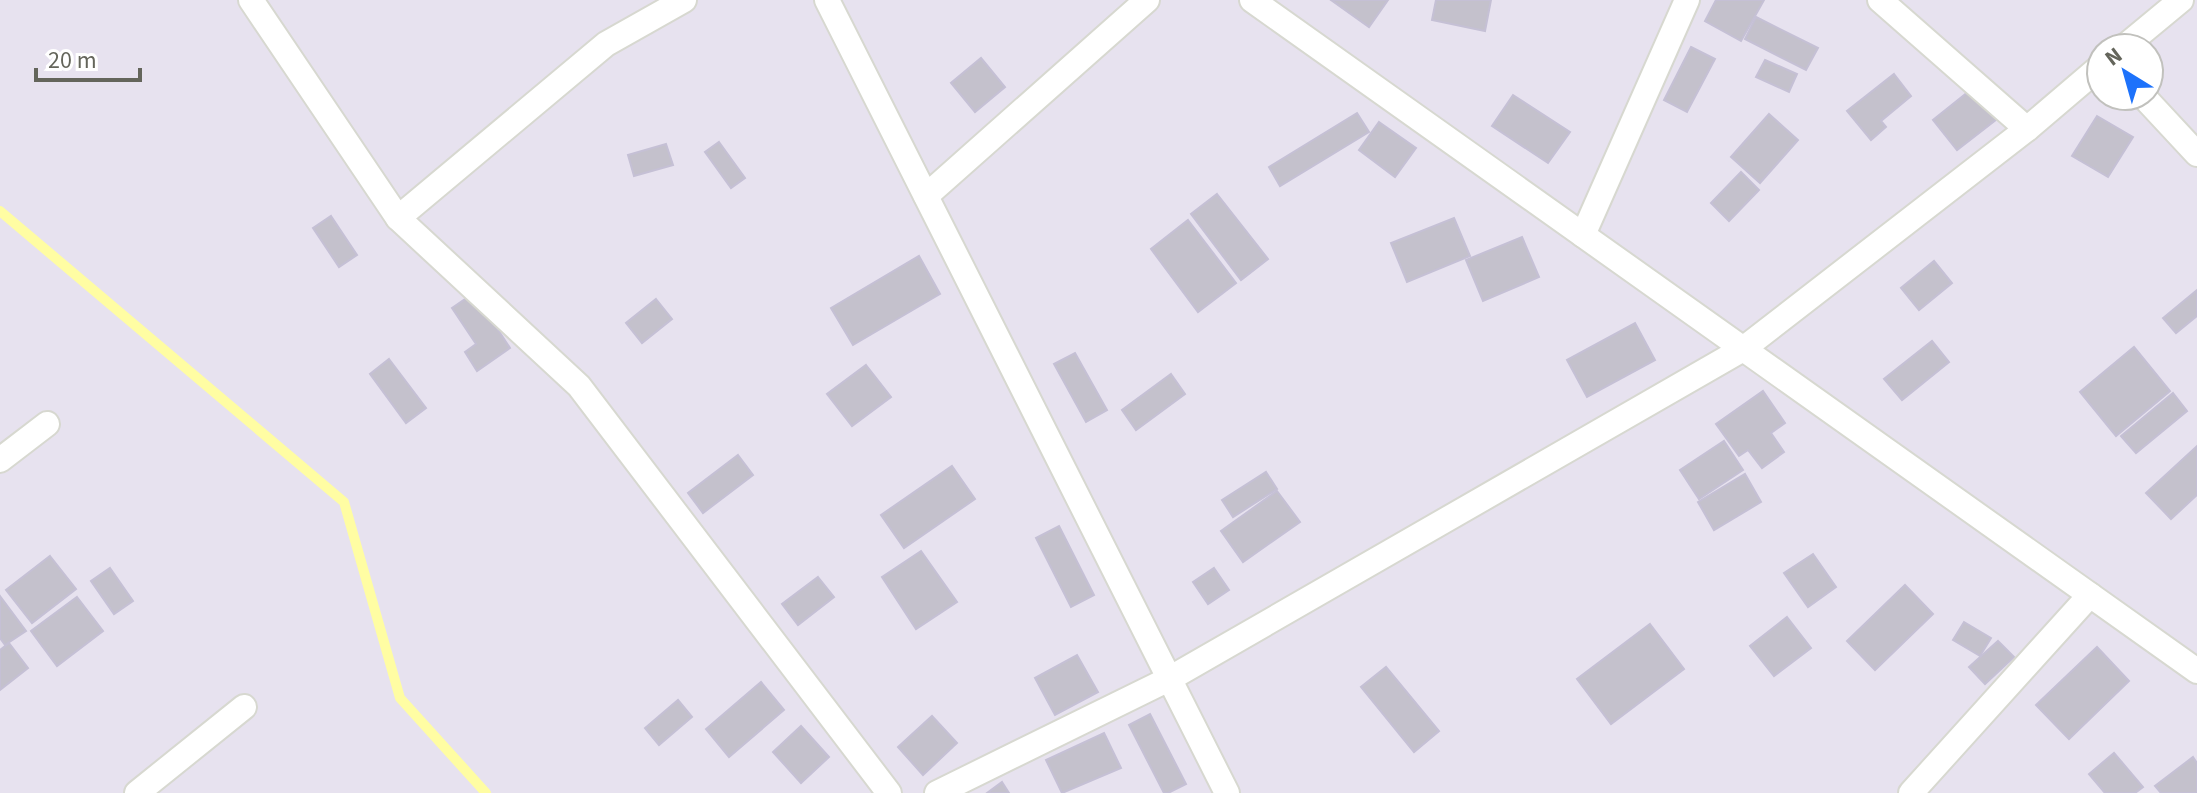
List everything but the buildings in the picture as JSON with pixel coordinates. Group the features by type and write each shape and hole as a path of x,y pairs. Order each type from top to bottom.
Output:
{"street":[{"path":"251,0 398,218 579,386 889,793"},
{"path":"398,218 606,44 684,0"},
{"path":"827,0 1227,793"},
{"path":"926,196 1147,0"},
{"path":"1252,0 2197,671"},
{"path":"1583,235 1687,0"},
{"path":"1880,0 2027,129"},
{"path":"2142,32 2181,0"},
{"path":"937,793 1169,679 1743,349 2027,129 2085,80"},
{"path":"2158,112 2197,154"},
{"path":"0,460 47,424"},
{"path":"1911,793 2090,595"},
{"path":"137,793 244,707"}],"waterway":[{"path":"0,211 344,502 400,698 486,793"}]}
